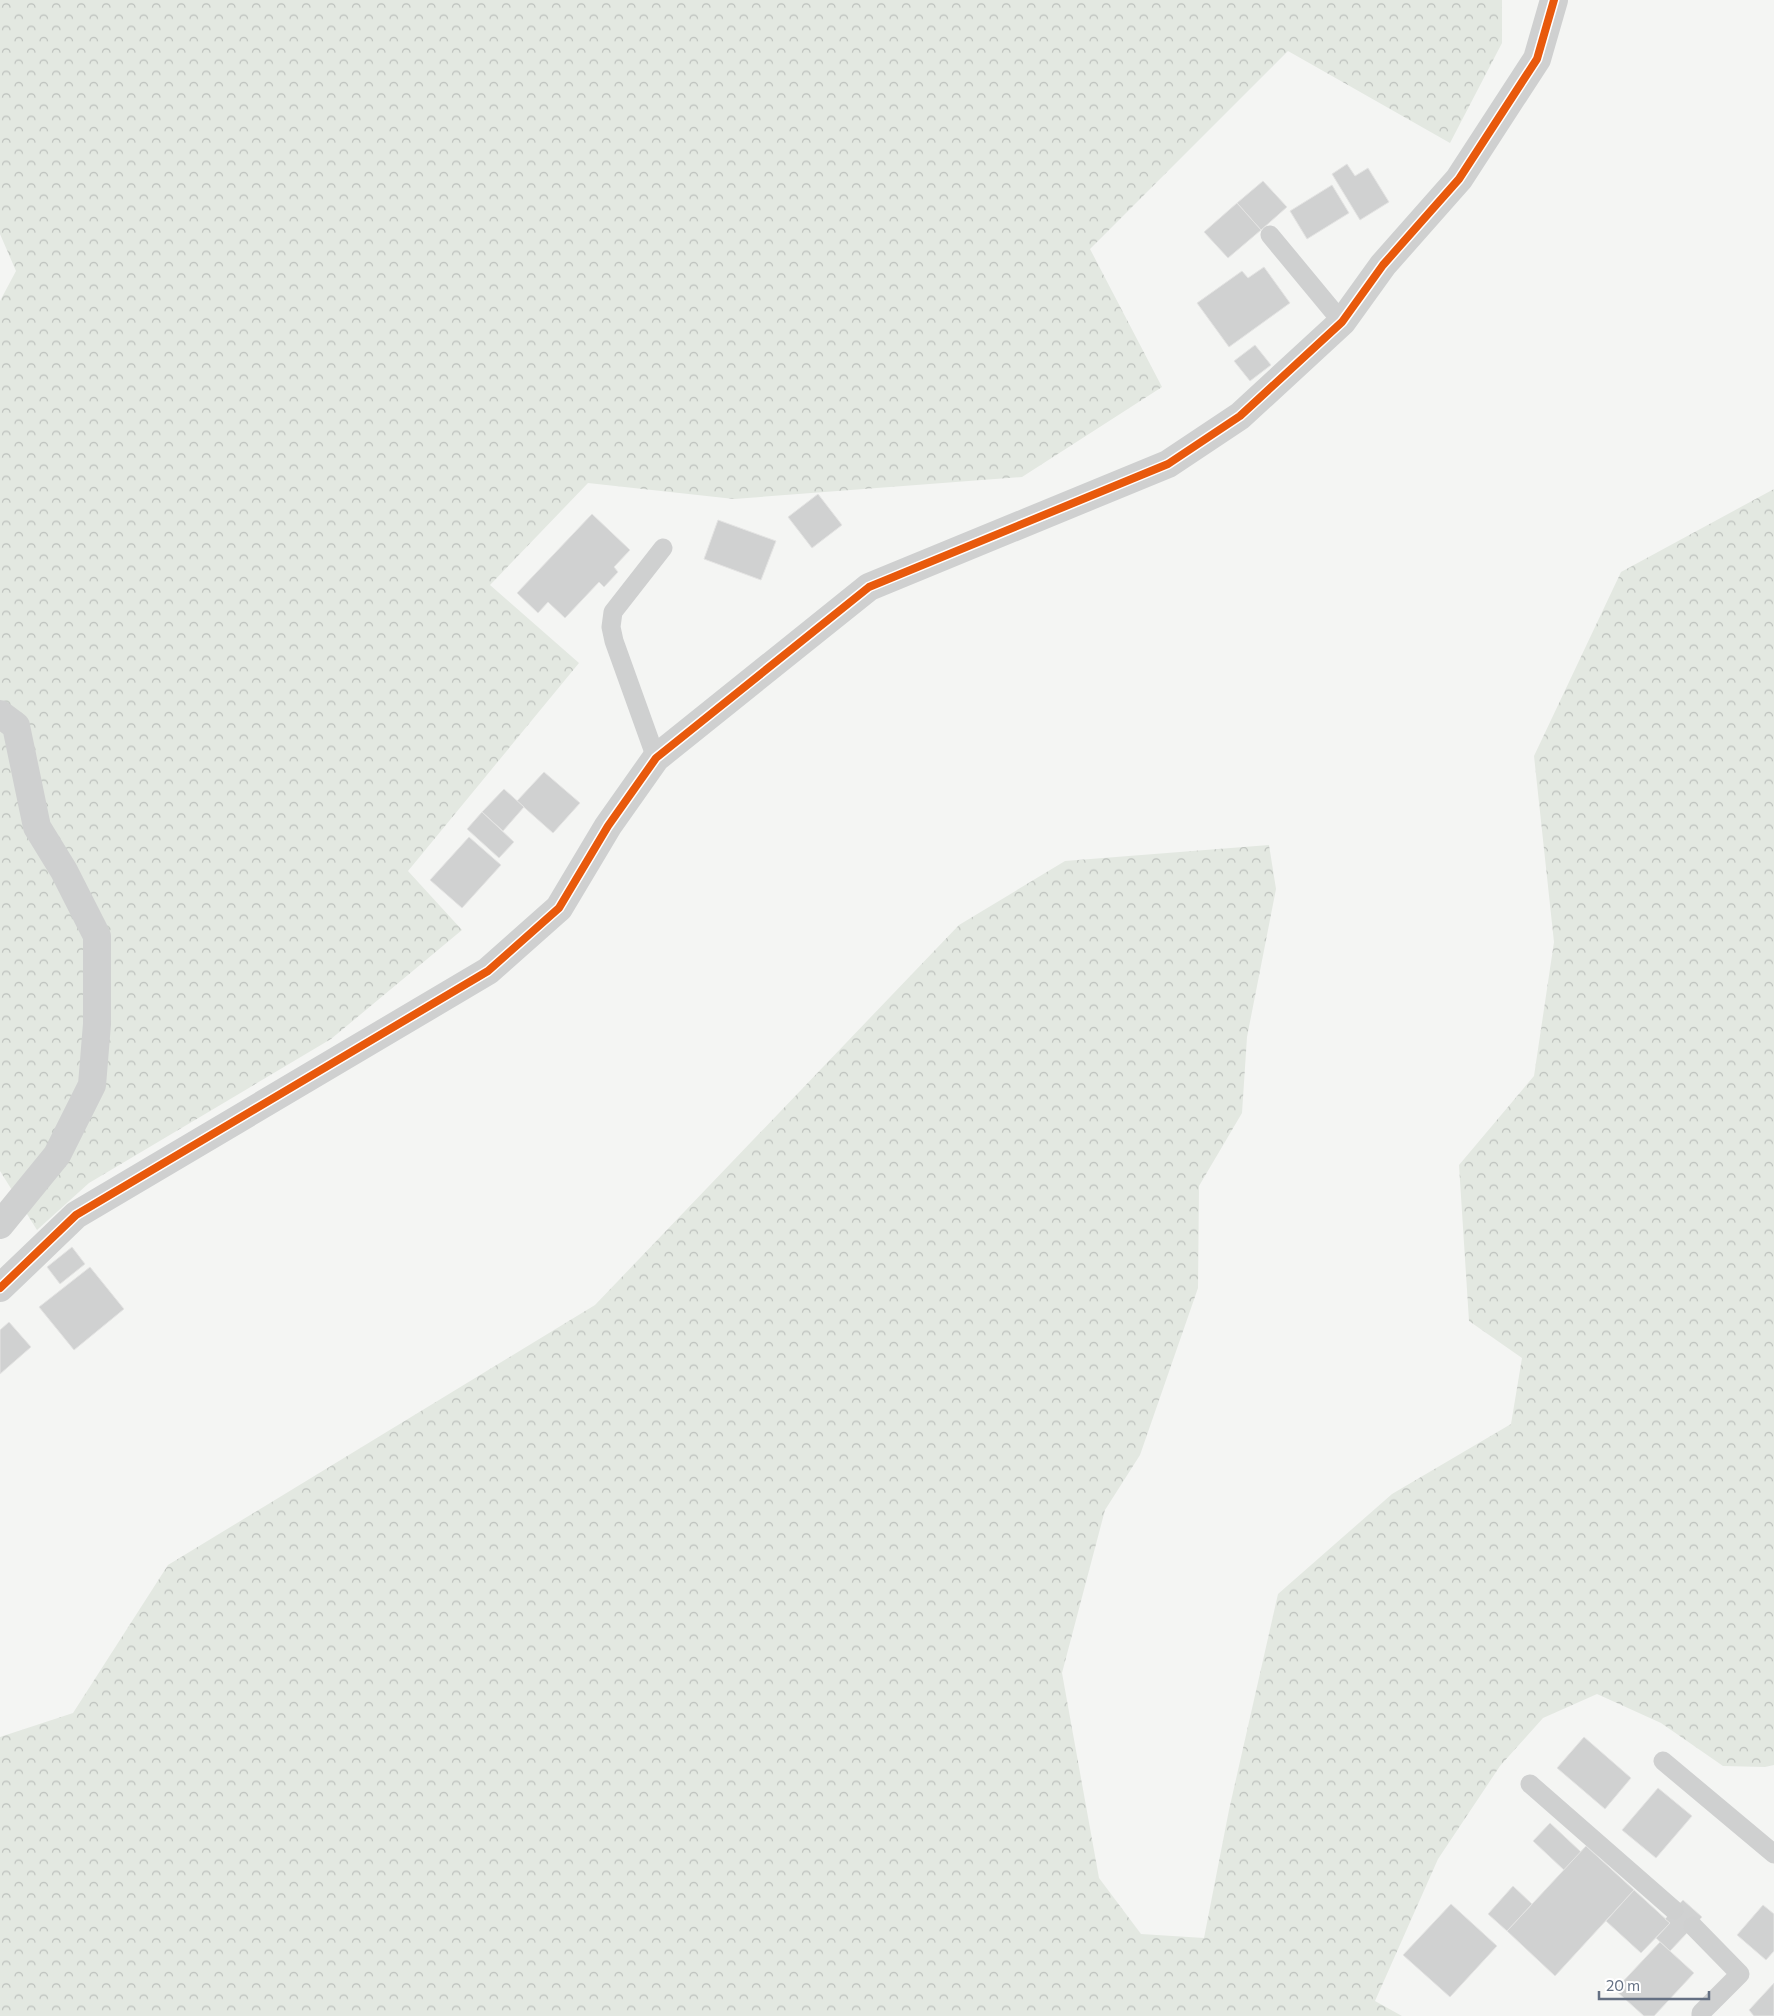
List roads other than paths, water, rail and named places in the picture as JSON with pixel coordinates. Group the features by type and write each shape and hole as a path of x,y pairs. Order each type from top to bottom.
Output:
{"street":[{"path":"0,1288 76,1215 488,971 558,908 608,826 656,758 869,587 1168,464 1240,416 1342,322 1383,265 1460,179 1497,118 1512,100 1537,59 1554,0"},
{"path":"0,714 16,726 37,827 64,871 97,936 97,1024 92,1085 57,1155 0,1225"}],"lane":[{"path":"1270,235 1342,322"},
{"path":"656,758 610,627 613,612 663,548"},
{"path":"1663,1761 1774,1854"},
{"path":"1530,1784 1674,1910"},
{"path":"1693,1926 1740,1974 1701,2013 1701,2016"}]}
